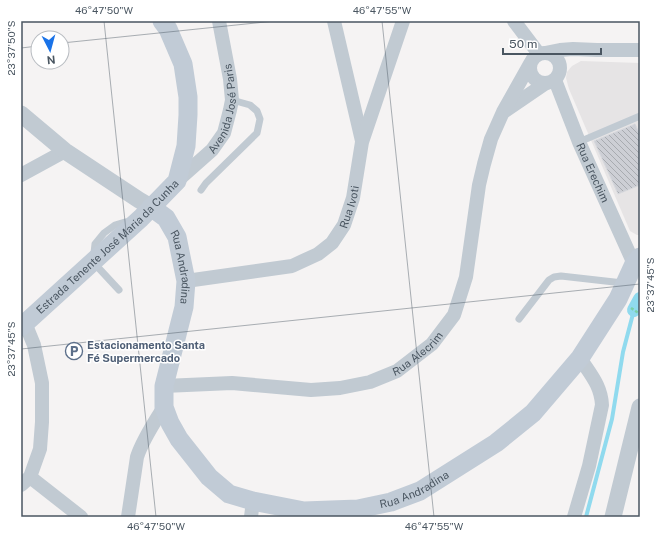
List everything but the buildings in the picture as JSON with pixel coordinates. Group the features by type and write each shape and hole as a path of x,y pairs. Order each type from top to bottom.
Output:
{"main road":[{"name":"Estrada Tenente José Maria da Cunha","path":"23,325 136,223 177,181 186,146 188,97 183,64 168,29 162,21"},
{"name":"Rua Andradina","path":"151,207 166,218 177,237 186,280 184,307 164,386 164,407 170,423 179,439 209,477 229,494 252,509 304,511 358,509 391,502 420,491 496,443 533,413 580,358 618,299 638,264"}],"street":[{"name":"Avenida José Paris","path":"177,181 212,150 224,133 232,100 230,79 219,21"},
{"path":"334,21 362,142"},
{"name":"Rua Ivoti","path":"186,280 292,266 318,254 332,243 344,225 353,198 362,142 403,21"},
{"path":"514,21 538,57"},
{"path":"551,82 541,83 533,78 530,69 538,57 560,50 573,49 640,50"},
{"path":"560,66 567,60 597,50"},
{"path":"503,112 551,82 560,71 559,62 552,55 538,57"},
{"name":"Rua Alecrim","path":"164,386 232,383 311,390 340,388 370,382 398,371 432,344 454,314 466,277 479,185 491,139 503,112 538,57"},
{"name":"Rua Erechim","path":"551,82 638,264"},
{"path":"21,114 65,151 151,207"},
{"path":"21,175 65,151"},
{"path":"23,325 34,345 42,384 40,449 26,481 81,517"},
{"path":"574,517 590,466 602,405 602,396 598,386 580,358"},
{"path":"128,517 138,453 164,407"},
{"path":"613,517 640,407"}],"lane":[{"path":"201,190 206,183 257,133 260,119 257,111 250,105 232,100"},
{"path":"579,142 640,116"},
{"path":"93,262 119,290"},
{"path":"519,319 549,280 554,277 561,276 626,283"}],"path":[{"path":"628,306 640,314"}],"shaded area":[{"path":"581,61 640,63 640,235 630,231 569,89 566,78 567,72 572,66"}],"waterway":[{"path":"634,310 640,299"},
{"path":"586,517 612,419 623,352 634,310"}],"place":[{"name":"Estacionamento Santa Fé Supermercado","path":"74,351"}]}
